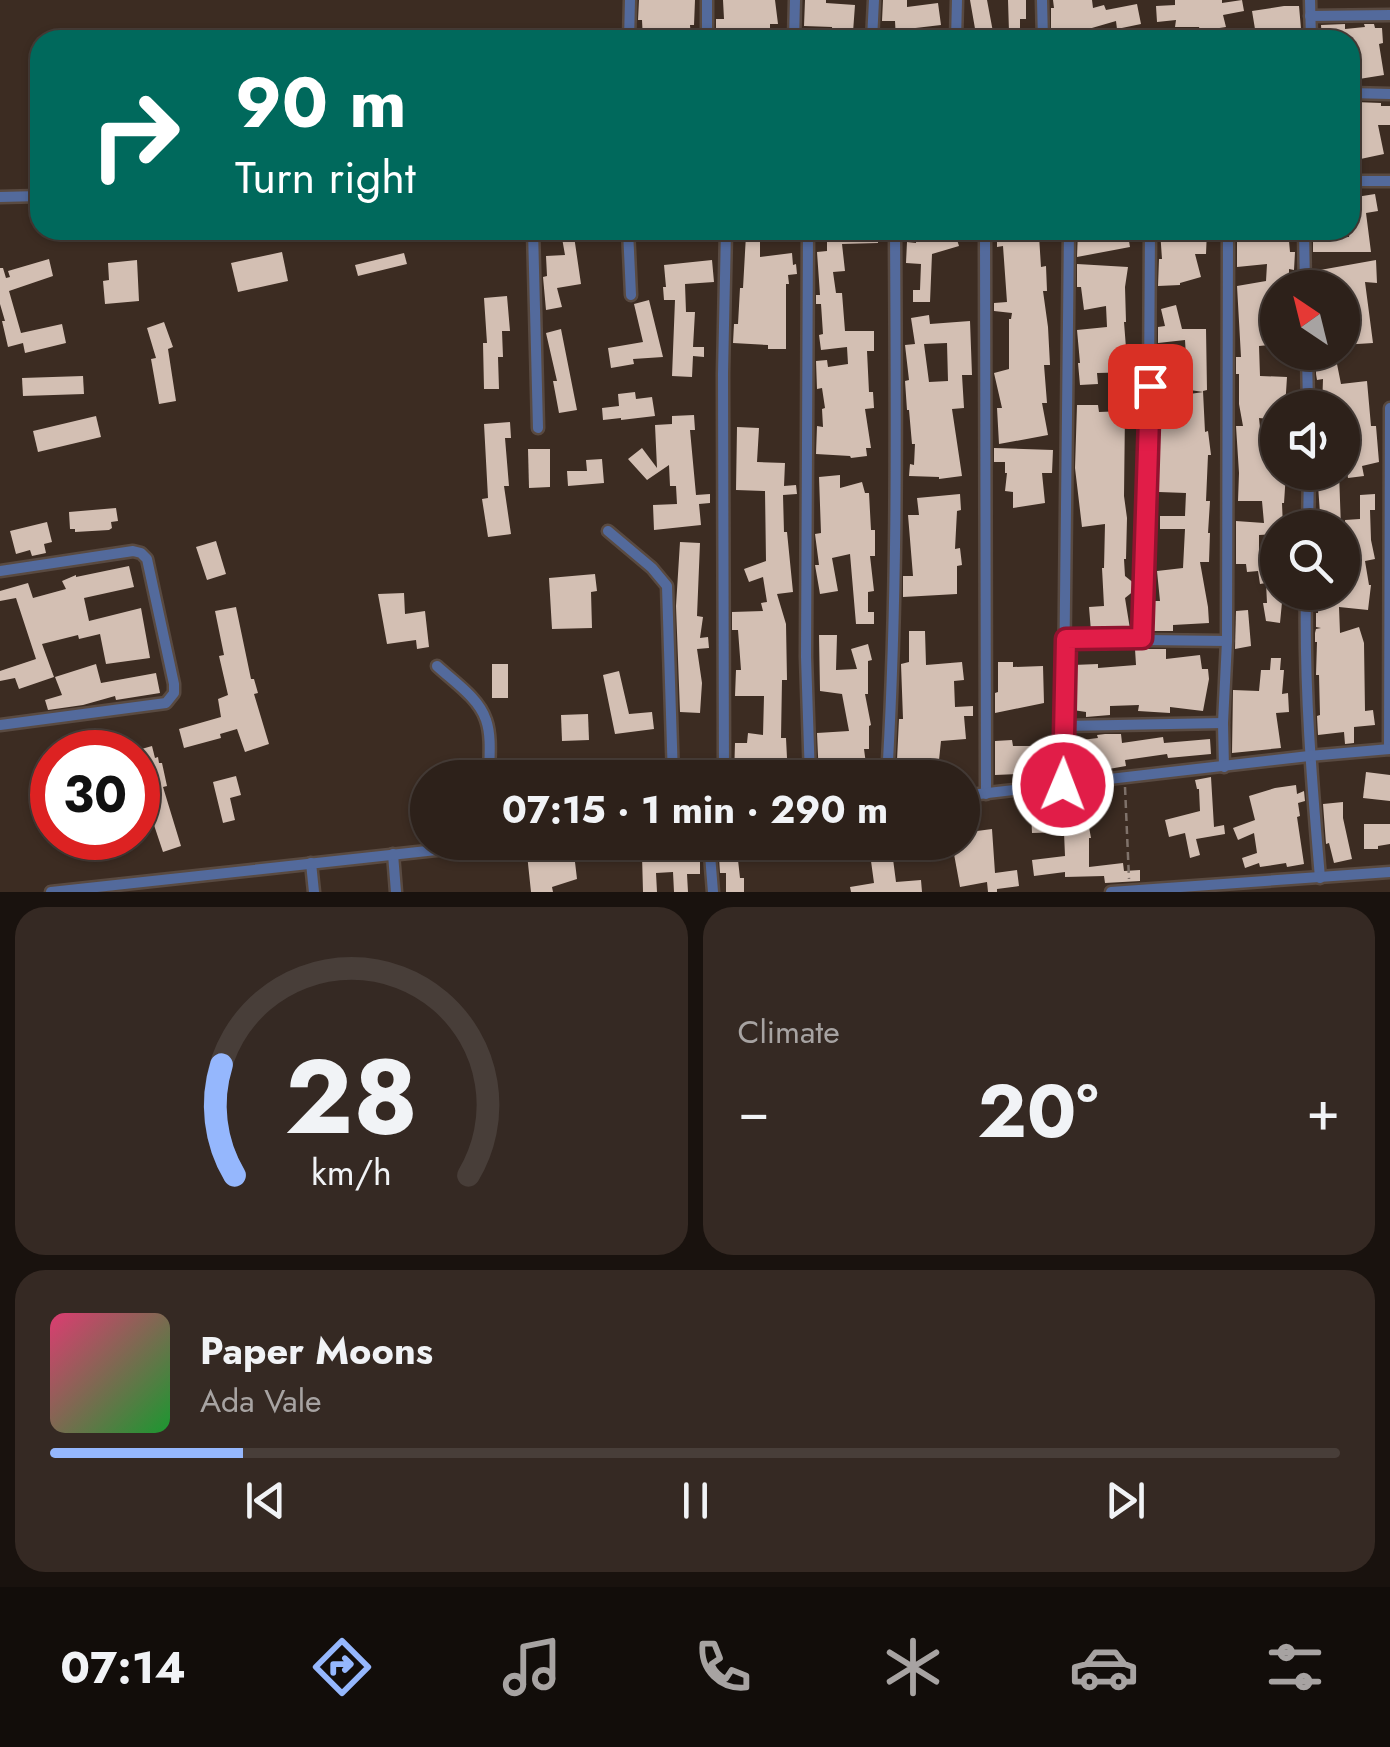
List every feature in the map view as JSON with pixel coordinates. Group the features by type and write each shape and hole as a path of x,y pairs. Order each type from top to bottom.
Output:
{"street":[{"path":"629,30 630,0"},
{"path":"707,0 707,30"},
{"path":"794,0 794,30"},
{"path":"872,30 874,0"},
{"path":"956,30 957,0"},
{"path":"1042,0 1042,30"},
{"path":"1310,0 1311,30"},
{"path":"1310,16 1389,15 1388,0"},
{"path":"1360,93 1390,94"},
{"path":"1360,181 1390,181"},
{"path":"0,196 30,196"},
{"path":"533,240 538,428"},
{"path":"628,240 631,294"},
{"path":"724,760 726,240"},
{"path":"808,240 806,657 809,760"},
{"path":"888,760 896,493 895,240"},
{"path":"985,240 986,794"},
{"path":"1063,785 1069,240"},
{"path":"1142,638 1150,240"},
{"path":"1224,767 1228,240"},
{"path":"1304,240 1305,270"},
{"path":"980,794 1390,749 1390,408"},
{"path":"608,531 652,568 666,586 672,760"},
{"path":"0,571 140,553 147,559 174,693 166,703 0,725"},
{"path":"1306,610 1309,756 1320,878"},
{"path":"1066,639 1227,641"},
{"path":"437,666 486,717 489,760"},
{"path":"1064,726 1222,723"},
{"path":"50,892 410,852"},
{"path":"393,854 396,892"},
{"path":"710,860 713,892"},
{"path":"311,863 314,892"},
{"path":"1111,892 1390,872"}],"path":[{"path":"1124,778 1129,891"}],"building":[{"path":"639,0 695,0 690,30 642,30 642,20 638,20"},
{"path":"723,0 775,0 778,24 770,24 770,30 716,30 716,19 724,19"},
{"path":"805,0 855,5 853,30 804,26"},
{"path":"883,0 907,0 907,7 938,3 941,25 895,30 895,21 882,21"},
{"path":"970,0 987,0 993,30 975,30"},
{"path":"1008,0 1026,0 1026,19 1020,19 1020,30 1009,30"},
{"path":"1053,0 1092,0 1093,8 1104,5 1106,10 1137,4 1141,24 1117,29 1116,21 1085,30 1051,28"},
{"path":"1175,0 1242,0 1244,11 1223,15 1226,27 1206,30 1175,27 1176,20 1157,22 1156,6 1175,5"},
{"path":"1299,6 1301,30 1255,30 1252,11"},
{"path":"1345,24 1345,29 1374,24 1375,28 1382,28 1383,43 1379,44 1384,75 1360,79 1360,30 1321,30 1321,25"},
{"path":"1360,102 1390,106 1390,125 1378,125 1384,154 1360,159"},
{"path":"1375,194 1378,211 1366,213 1371,252 1313,252 1313,240 1360,240 1360,196"},
{"path":"562,240 575,240 581,284 557,288 562,307 546,310 546,256 565,255"},
{"path":"746,240 760,240 760,257 792,253 797,274 788,275 786,284 786,349 733,343 743,288"},
{"path":"827,240 878,240 842,244 845,271 833,272 836,293 842,293 845,331 874,331 874,351 867,351 869,392 873,392 874,408 865,409 871,448 866,448 867,456 816,454 817,426 823,427 825,408 822,388 817,389 816,361 827,360 828,367 848,364 847,347 821,350 821,304 816,304 816,295 820,295 817,252 827,251"},
{"path":"916,240 957,240 959,246 932,254 930,302 913,302 913,290 920,290 921,264 906,263 907,242"},
{"path":"997,240 1039,240 1041,267 1046,266 1047,291 1043,291 1050,365 1044,365 1047,403 1042,403 1048,435 999,444 997,408 1002,408 994,373 1009,369 1012,313 994,311 994,303 1007,302 1003,246 997,247"},
{"path":"1078,240 1129,240 1130,247 1077,257"},
{"path":"1161,240 1207,240 1206,254 1195,254 1201,277 1180,285 1158,286"},
{"path":"1237,240 1289,240 1290,252 1295,252 1294,270 1267,270 1267,264 1237,267"},
{"path":"282,252 288,281 238,292 231,263"},
{"path":"404,253 407,264 358,276 355,265"},
{"path":"49,259 53,276 9,291 21,333 62,324 66,343 25,353 23,343 8,347 0,304 0,268 6,278 10,277 8,271"},
{"path":"137,260 139,301 105,304 103,281 109,280 108,263"},
{"path":"712,260 714,282 685,284 686,312 695,312 693,347 704,347 704,357 693,356 692,377 672,376 675,300 664,300 664,265"},
{"path":"1376,260 1377,283 1365,282 1373,343 1360,344 1360,270 1320,270"},
{"path":"1077,264 1128,267 1124,322 1127,361 1136,360 1137,372 1097,373 1098,384 1080,385 1077,330 1107,327 1106,306 1084,310 1081,287 1077,287"},
{"path":"1260,282 1260,376 1287,377 1286,390 1260,390 1259,418 1260,490 1285,490 1282,510 1263,510 1262,501 1238,501 1236,426 1243,426 1236,374 1236,357 1241,357 1237,286"},
{"path":"507,296 510,331 502,331 499,389 484,389 484,298"},
{"path":"649,300 663,357 633,359 634,364 611,368 608,348 643,342 634,304"},
{"path":"1176,305 1182,329 1206,329 1207,390 1203,391 1205,432 1208,431 1211,455 1206,501 1210,501 1210,533 1209,562 1200,562 1209,623 1173,625 1173,631 1154,631 1154,601 1160,601 1157,571 1183,568 1185,529 1160,529 1160,516 1185,516 1186,493 1159,492 1157,399 1203,392 1158,385 1158,370 1187,374 1185,340 1158,343 1158,327 1165,326 1161,309"},
{"path":"929,315 930,324 970,321 972,375 962,375 964,408 952,409 962,476 909,476 915,444 907,410 905,345 915,344 911,318","holes":["947,343 948,381 929,382 924,344"]},
{"path":"164,322 173,347 168,349 176,401 159,404 151,359 156,358 147,328"},
{"path":"561,329 577,410 559,413 553,381 557,381 546,333"},
{"path":"1316,370 1338,370 1341,384 1367,381 1379,462 1362,466 1364,476 1360,476 1360,390 1323,390 1323,379 1317,380"},
{"path":"83,376 84,394 23,396 22,378"},
{"path":"635,392 636,399 652,397 655,416 603,420 602,408 619,406 618,394"},
{"path":"1077,405 1098,405 1099,412 1125,411 1124,559 1125,576 1135,584 1135,590 1125,598 1130,629 1091,631 1089,607 1104,606 1105,524 1082,527 1075,468"},
{"path":"694,415 695,430 690,430 696,495 710,494 710,503 699,504 701,525 654,530 653,505 677,504 676,486 670,486 669,465 647,480 628,459 642,448 657,468 655,425 672,424 672,416"},
{"path":"96,416 101,437 38,452 33,431"},
{"path":"510,422 511,438 505,438 509,486 504,486 511,534 488,537 482,499 488,498 484,424"},
{"path":"737,427 759,428 757,462 785,463 784,486 796,485 797,494 783,495 793,592 777,594 786,624 787,680 782,680 781,738 786,738 787,760 735,760 735,743 747,743 748,733 763,735 764,696 735,696 736,670 741,670 738,630 732,630 732,612 763,611 761,603 767,602 763,577 749,582 744,569 766,561 765,491 736,490"},
{"path":"994,448 1053,450 1052,473 1042,473 1045,503 1013,508 1013,492 1005,491 1005,462 994,462"},
{"path":"528,449 550,449 550,487 529,488"},
{"path":"602,459 604,483 568,486 567,471 587,471 586,460"},
{"path":"840,475 840,488 862,482 865,493 869,493 875,556 870,556 874,591 868,592 868,612 874,612 874,624 856,624 850,554 832,558 838,591 820,594 815,565 819,565 815,534 821,533 819,477"},
{"path":"1318,490 1340,490 1340,510 1320,510"},
{"path":"960,494 955,549 960,548 962,565 957,566 957,594 903,597 903,576 913,576 908,515 919,515 917,498"},
{"path":"1375,494 1375,510 1370,510 1375,559 1365,561 1371,585 1368,610 1360,609 1360,495"},
{"path":"116,508 118,521 111,522 109,530 70,529 69,512"},
{"path":"1236,521 1260,523 1260,584 1258,571 1247,572 1246,564 1236,564"},
{"path":"47,522 52,542 44,544 46,553 32,556 30,550 16,554 10,531"},
{"path":"216,541 226,574 207,580 196,547"},
{"path":"680,542 700,543 697,616 703,617 700,638 708,637 709,648 697,649 702,683 700,713 680,712 676,606"},
{"path":"129,566 134,587 84,598 89,621 141,608 150,658 106,664 100,634 79,639 78,635 42,644 54,677 19,689 15,678 0,681 0,671 36,659 16,598 0,601 0,591 28,583 33,598 66,589 62,581 76,575"},
{"path":"595,574 592,628 552,629 549,578"},
{"path":"404,593 405,614 425,611 429,647 417,649 416,640 387,644 378,594"},
{"path":"236,607 269,744 245,752 237,729 220,734 221,738 184,748 179,729 221,717 218,699 228,695 215,611"},
{"path":"1248,610 1251,646 1235,649 1236,611"},
{"path":"1264,610 1281,610 1280,623 1266,621"},
{"path":"1339,610 1340,633 1359,627 1364,643 1365,711 1373,710 1375,725 1354,727 1354,743 1345,744 1344,732 1318,735 1318,613"},
{"path":"909,631 925,631 926,665 962,662 964,680 954,681 955,707 973,706 973,716 964,716 966,739 941,741 939,760 897,760 899,719 903,719 901,664 909,662"},
{"path":"819,635 837,635 836,670 857,669 851,649 868,644 872,660 868,661 865,694 871,725 869,749 864,749 865,760 818,760 817,733 849,731 842,694 820,691"},
{"path":"1135,649 1166,649 1166,659 1200,655 1202,669 1208,669 1209,679 1203,711 1170,707 1170,713 1138,711 1139,705 1110,706 1110,715 1086,717 1086,712 1073,710 1073,665 1136,665"},
{"path":"1271,658 1281,658 1282,694 1288,693 1289,712 1276,713 1281,748 1232,753 1233,690 1259,691 1261,670 1270,670"},
{"path":"998,662 1013,662 1013,667 1043,666 1044,703 995,713"},
{"path":"96,664 101,683 156,673 160,693 116,700 115,696 48,710 45,700 62,695 55,677"},
{"path":"492,664 508,664 508,698 492,698"},
{"path":"619,671 629,714 652,712 654,729 615,734 603,675"},
{"path":"588,714 589,740 562,741 561,715"},
{"path":"1121,734 1122,743 1163,737 1164,743 1210,739 1211,754 1168,758 1167,754 1125,760 1126,766 1103,770 1101,757 1076,760 1073,741"},
{"path":"1012,740 1013,746 1047,746 1047,773 995,775 995,741"},
{"path":"160,763 181,846 163,852 160,843"},
{"path":"1366,772 1390,775 1390,801 1363,798"},
{"path":"236,776 241,795 230,798 235,820 223,823 213,782"},
{"path":"1211,777 1214,827 1224,825 1225,834 1196,839 1200,855 1190,858 1185,833 1169,837 1165,820 1200,811 1195,780"},
{"path":"1296,785 1297,794 1304,791 1305,801 1298,803 1297,817 1304,864 1260,867 1259,863 1245,868 1242,858 1257,853 1254,833 1238,840 1233,828 1255,820 1249,796"},
{"path":"1343,802 1352,859 1334,863 1329,843 1326,844 1323,804"},
{"path":"1090,806 1089,867 1123,863 1124,871 1140,870 1140,881 1105,883 1104,876 1065,877 1065,872 1034,876 1032,860 1065,856 1064,832 1032,833 1031,812"},
{"path":"1364,824 1390,824 1390,844 1364,849"},
{"path":"992,829 995,873 1017,870 1019,886 997,892 988,892 987,882 960,887 955,860 980,860 980,831"},
{"path":"528,860 575,860 577,879 552,887 553,892 531,892"},
{"path":"642,860 700,861 700,874 687,874 688,892 674,892 673,872 656,873 657,892 643,892"},
{"path":"719,860 738,860 744,892 726,892 726,873 720,873"},
{"path":"849,860 893,860 896,882 921,880 922,892 851,892 850,887 874,883 871,861"}],"route":[{"path":"1063,785 1066,639 1142,638 1150,386"}]}
